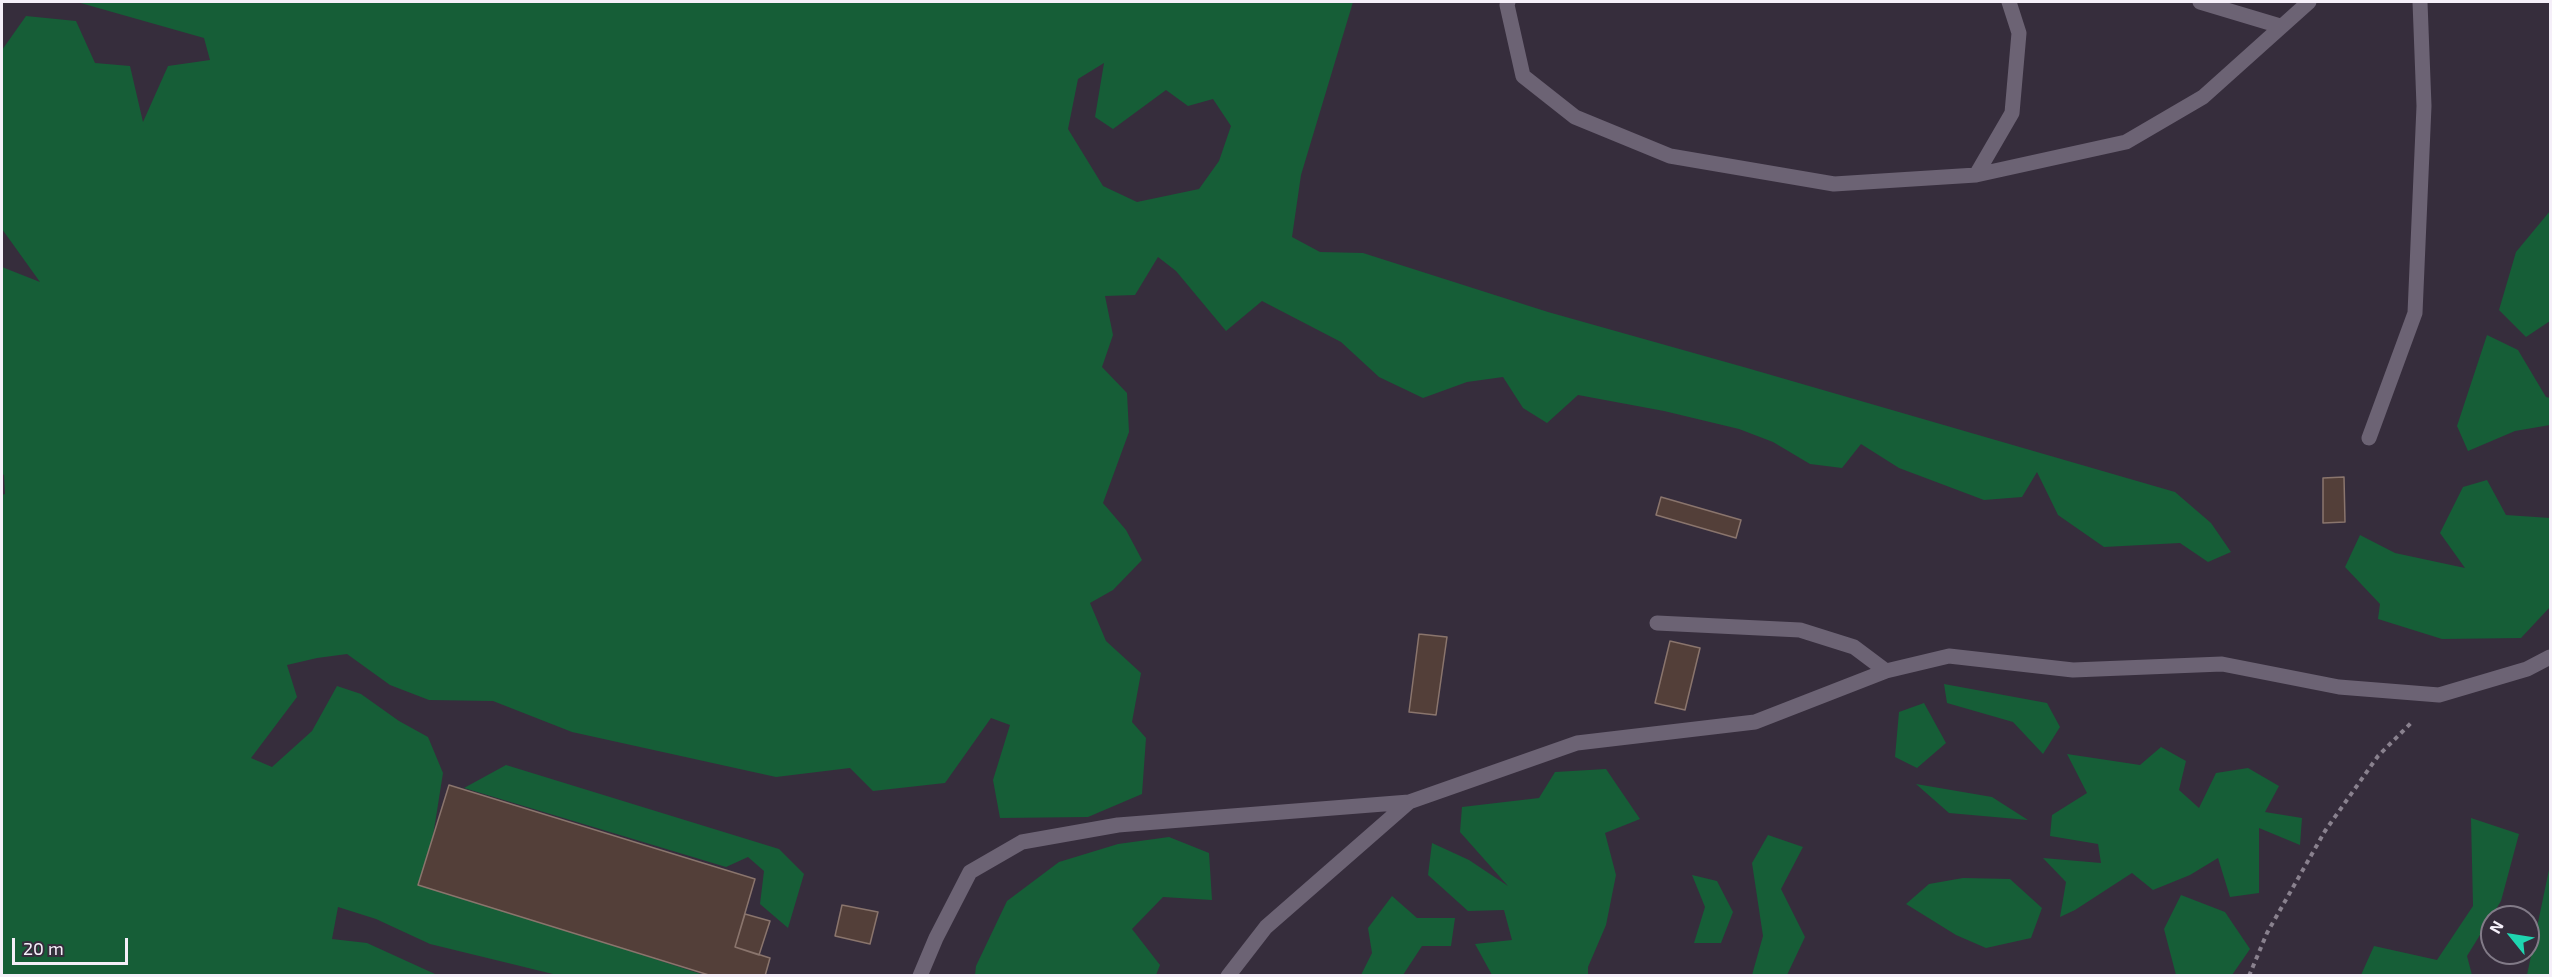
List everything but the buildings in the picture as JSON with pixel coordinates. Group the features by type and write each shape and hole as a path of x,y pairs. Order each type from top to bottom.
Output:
{"lane":[{"path":"1508,2 1523,76 1575,117 1670,156 1834,184 1976,175 2126,142 2203,97 2309,2"},
{"path":"1976,175 2012,113 2019,33 2008,2"},
{"path":"2200,2 2280,26"},
{"path":"2369,438 2415,313 2424,106 2420,2"},
{"path":"1657,623 1800,630 1854,647 1886,671"},
{"path":"920,975 970,872 1022,842 1118,825 1408,802 1577,743 1755,722 1886,671 1949,656 2073,670 2222,664 2339,687 2439,696 2527,669 2550,657"},
{"path":"1228,975 1266,927 1408,802"}],"path":[{"path":"2249,975 2266,933 2325,831 2378,756 2439,696"}],"green space":[{"path":"77,2 1353,2 1301,175 1292,237 1320,252 1363,253 1548,312 2175,492 2211,523 2231,552 2208,562 2180,543 2104,547 2058,515 2037,472 2022,497 1984,500 1899,468 1861,444 1842,468 1810,464 1773,442 1739,429 1664,411 1578,395 1547,423 1523,408 1503,377 1467,382 1423,398 1379,377 1341,342 1262,301 1226,331 1176,271 1158,257 1135,295 1105,296 1113,335 1102,367 1127,393 1129,432 1103,503 1126,530 1142,560 1113,590 1090,603 1106,641 1141,673 1132,722 1146,738 1142,794 1088,817 1000,818 993,780 1010,725 991,718 945,783 873,791 850,768 776,777 572,732 493,701 429,700 390,685 347,654 317,658 287,665 297,697 251,758 272,767 312,731 337,686 361,694 399,721 428,737 443,773 433,836 419,882 704,975 557,975 430,944 376,919 338,907 332,939 367,943 435,974 465,975 2,975 2,495 5,494 4,475 2,474 2,267 40,282 2,229 2,50 26,16 76,21 95,63 130,66 143,122 168,66 210,60 204,38","holes":["1104,63 1095,117 1113,129 1166,90 1188,106 1213,99 1231,126 1219,161 1199,189 1137,202 1103,186 1068,129 1078,79"]},
{"path":"2550,211 2550,321 2526,337 2499,310 2516,252"},
{"path":"2487,335 2518,350 2546,397 2550,398 2550,425 2515,431 2468,451 2457,426"},
{"path":"2487,480 2506,515 2550,518 2550,607 2521,638 2442,639 2378,619 2380,604 2345,567 2360,535 2395,553 2465,568 2440,533 2463,487"},
{"path":"1944,684 2047,703 2060,727 2043,754 2013,722 1947,703"},
{"path":"1924,703 1946,743 1917,768 1895,757 1899,712"},
{"path":"2161,747 2186,761 2179,790 2199,808 2216,773 2248,768 2279,786 2265,812 2302,818 2300,845 2259,828 2259,893 2230,897 2218,858 2190,875 2153,890 2132,873 2075,910 2060,917 2066,882 2043,858 2101,863 2098,844 2050,836 2052,815 2087,793 2067,754 2140,765"},
{"path":"506,765 779,849 804,874 788,928 760,904 764,871 748,857 726,867 464,788"},
{"path":"1606,769 1640,819 1605,833 1616,875 1606,925 1588,967 1588,975 1492,975 1475,944 1512,940 1504,910 1468,911 1428,875 1432,843 1469,860 1508,886 1460,832 1462,807 1539,798 1555,772"},
{"path":"1916,784 1992,797 2028,820 1949,813"},
{"path":"2471,818 2519,834 2501,901 2499,905 2480,905 2480,935 2467,956 2472,975 2361,975 2374,946 2437,960 2473,906"},
{"path":"1768,835 1803,847 1781,889 1805,937 1787,975 1752,975 1763,936 1752,863"},
{"path":"1169,837 1209,853 1212,900 1163,897 1132,929 1160,965 1156,975 975,975 976,966 1007,901 1059,862 1118,844"},
{"path":"2550,865 2550,975 2527,975 2529,965 2540,965 2540,913"},
{"path":"1692,875 1717,881 1733,912 1721,943 1694,943 1705,907"},
{"path":"1963,878 2010,879 2042,908 2031,938 1986,948 1956,935 1906,904 1929,884"},
{"path":"2181,895 2225,912 2250,949 2232,975 2176,975 2164,929"},
{"path":"1392,896 1417,918 1455,918 1451,946 1422,946 1403,975 1361,975 1372,953 1368,928"}]}
